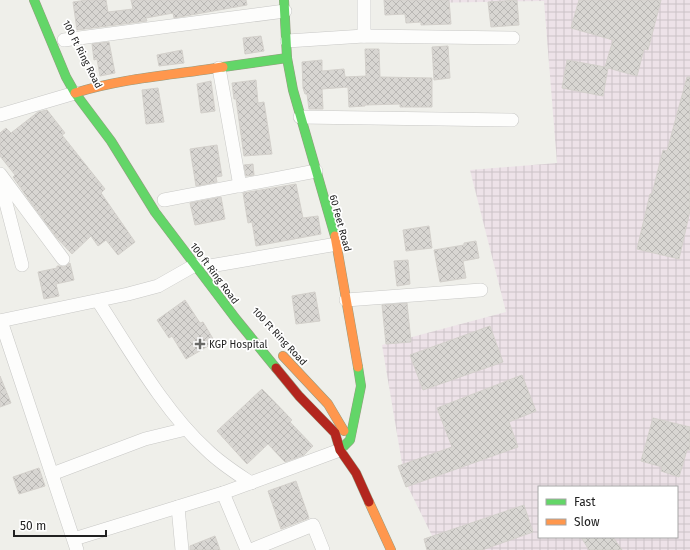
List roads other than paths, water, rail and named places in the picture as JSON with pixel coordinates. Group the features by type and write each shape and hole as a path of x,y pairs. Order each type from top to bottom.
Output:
{"main road":[{"name":"100 ft Ring Road","path":"34,0 66,77 75,93 111,141 155,212 206,266 236,319 299,396 335,434 348,445 356,474 391,550"},
{"name":"60 Feet Road","path":"285,5 287,58 293,90 337,244 361,386 348,445"},
{"path":"75,93 88,89 287,58"},
{"name":"100 Ft Ring Road","path":"230,296 244,314"},
{"name":"100 Ft Ring Road","path":"275,348 328,404 348,445"},
{"path":"359,460 400,550"}],"street":[{"path":"364,0 364,36"},
{"path":"64,40 285,5"},
{"path":"287,41 364,36 513,38"},
{"path":"219,68 240,186"},
{"path":"0,115 75,93"},
{"path":"300,117 512,120"},
{"path":"164,200 316,171"},
{"path":"0,174 63,259"},
{"path":"0,180 22,265"},
{"path":"337,244 206,266 158,286 98,301 0,321 75,545 178,507 251,483 348,445"},
{"path":"346,300 481,290"},
{"path":"98,301 154,386 186,429 207,451 251,483"},
{"path":"52,474 145,439 186,429"},
{"path":"223,493 247,550"},
{"path":"178,507 182,550"},
{"path":"252,550 313,525 323,550"}],"place":[{"name":"KGP Hospital","path":"200,344"}]}
